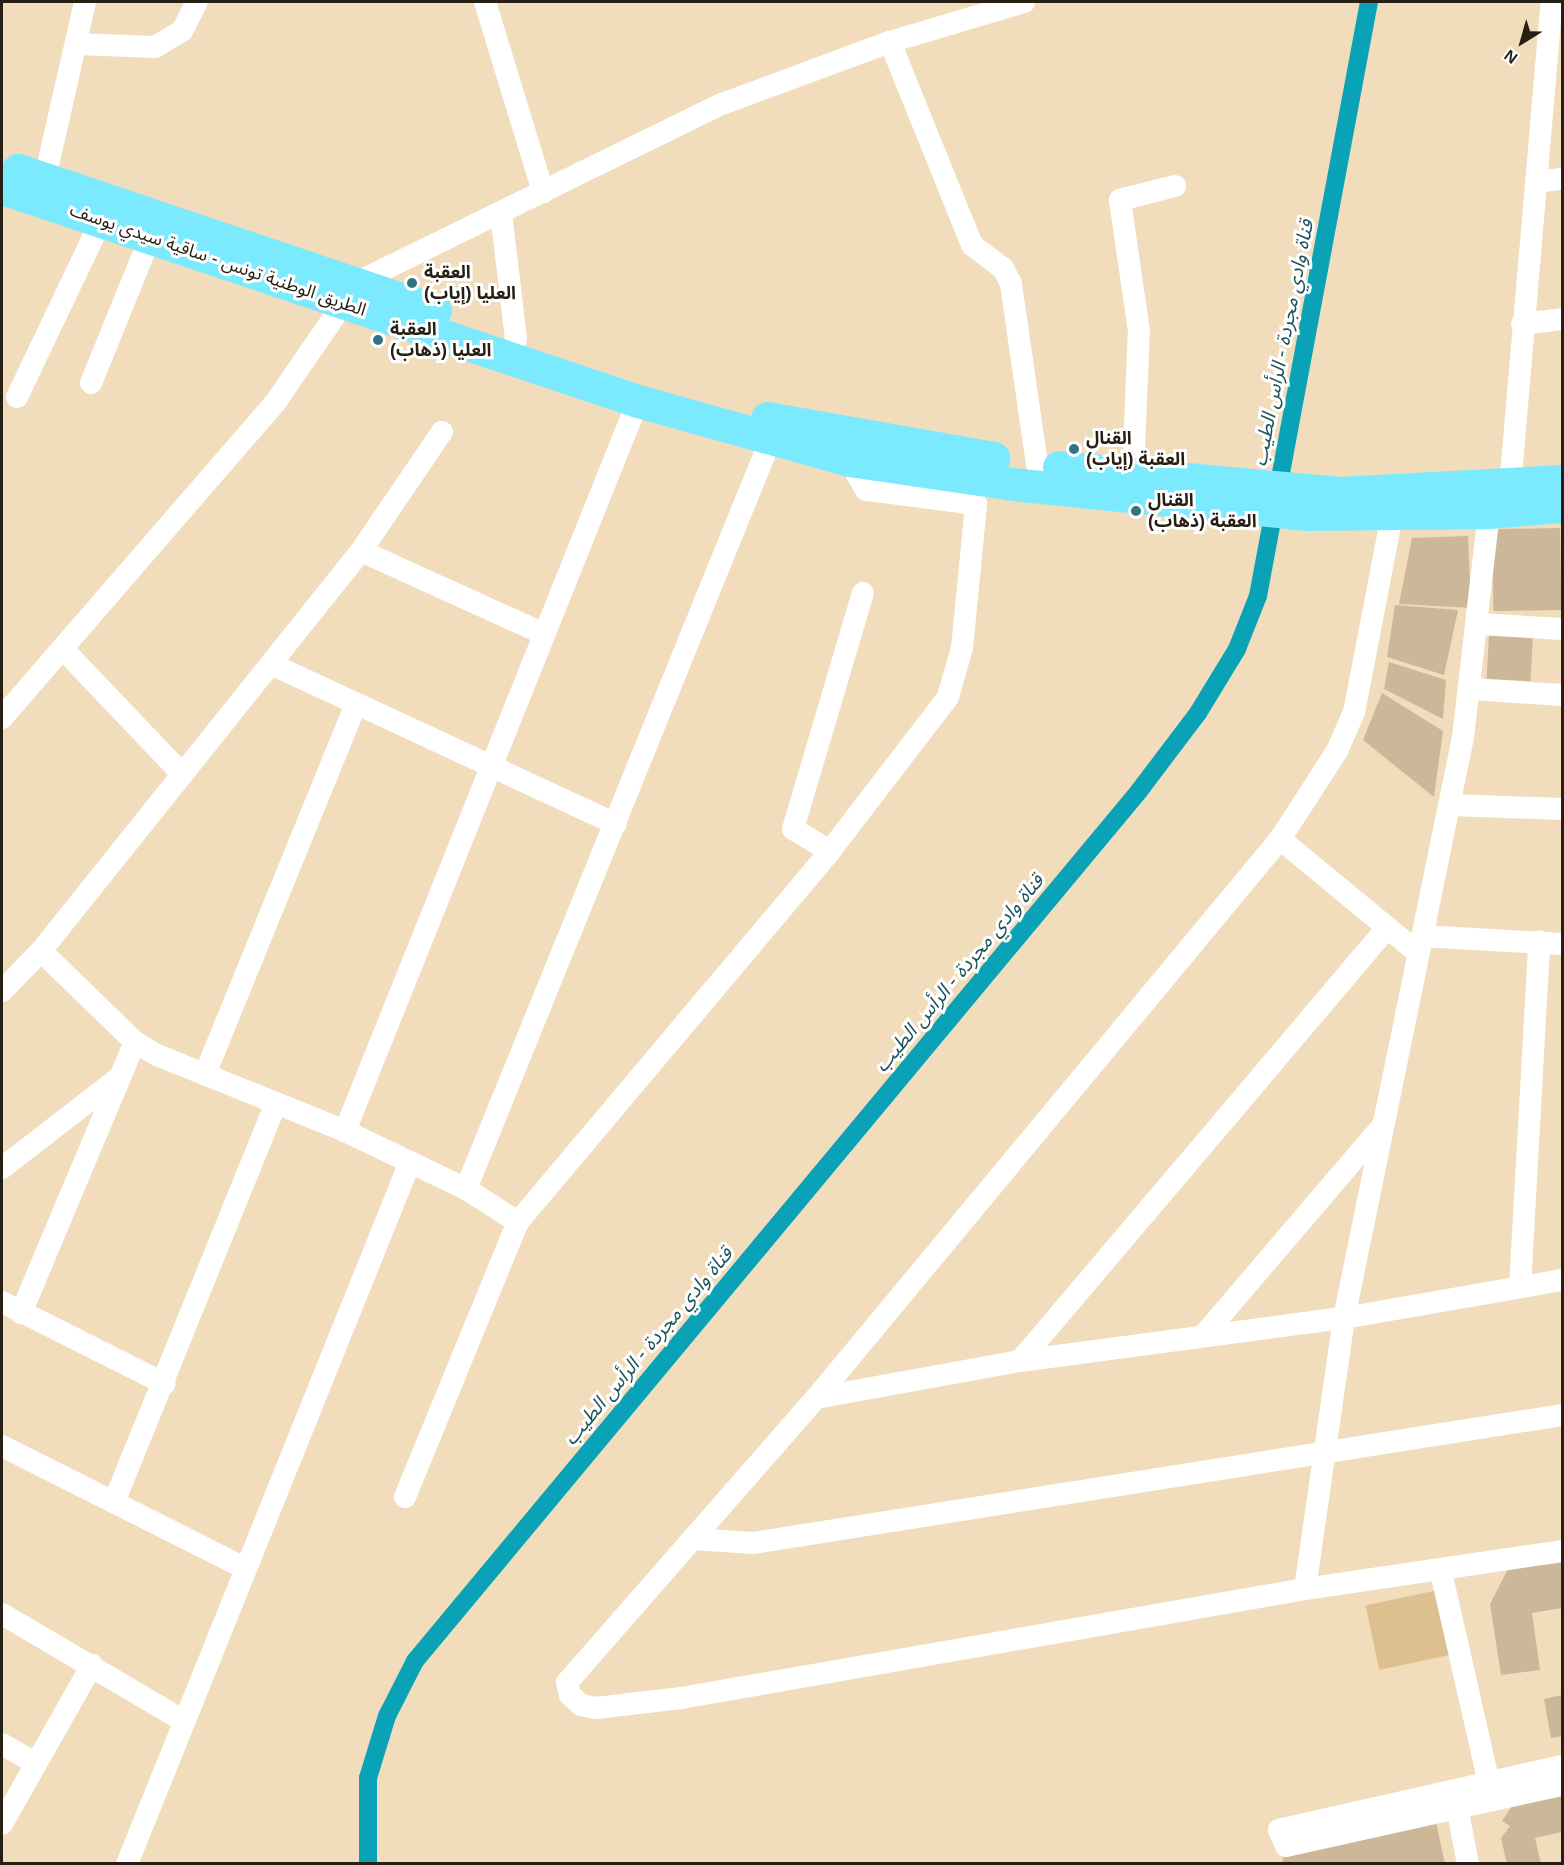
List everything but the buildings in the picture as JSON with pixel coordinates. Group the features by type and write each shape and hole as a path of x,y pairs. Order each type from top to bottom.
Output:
{"highway":[{"name":"الطريق الوطنية تونس - ساقية سيدي يوسف","path":"2,166 45,178 638,401 770,441 849,460 1307,502 1392,515 1489,512 1563,506"},
{"name":"الطريق الوطنية تونس - ساقية سيدي يوسف","path":"2,188 150,238 516,339 782,422 1037,464 1133,472 1223,494"},
{"name":"الطريق الوطنية تونس - ساقية سيدي يوسف","path":"1307,502 1408,493 1511,480 1563,481"}],"street":[{"path":"45,178 85,2"},
{"path":"77,44 155,47 182,31 197,2"},
{"path":"485,2 543,192"},
{"path":"2,718 277,400 351,292 385,264 501,213 722,104 890,42 1024,2"},
{"path":"1552,2 1556,49 1536,182 1522,324 1511,480 1563,465"},
{"path":"890,42 972,245 1003,268 1011,284 1037,464"},
{"path":"1536,182 1563,179"},
{"path":"1133,472 1139,331 1119,200 1175,186"},
{"path":"501,213 516,339"},
{"path":"17,397 101,221"},
{"path":"91,383 150,238"},
{"path":"1522,324 1563,319"},
{"path":"345,1131 495,764 544,634 638,401"},
{"path":"2,991 41,951 361,551 442,432"},
{"path":"466,1189 770,441"},
{"path":"405,1497 518,1222 830,852 948,696 962,648 976,504 866,489 849,460"},
{"path":"1305,1589 1321,1450 1344,1318 1450,805 1470,689 1489,512"},
{"path":"1392,515 1354,712 1337,752 1280,839 816,1398 693,1539 575,1668 567,1682 570,1695 581,1705 596,1708 681,1698 1305,1589 1441,1572 1563,1551"},
{"path":"361,551 544,634"},
{"path":"830,852 793,829 862,593"},
{"path":"1478,624 1563,629"},
{"path":"63,649 182,774"},
{"path":"272,664 355,706 495,764 616,824"},
{"path":"1470,689 1563,695"},
{"path":"205,1074 355,706"},
{"path":"1450,805 1563,810"},
{"path":"1280,839 1387,928 1420,944 1539,942 1563,944"},
{"path":"1020,1361 1387,928"},
{"path":"1520,1287 1539,942"},
{"path":"41,951 135,1042 275,1105 345,1131 466,1189 518,1222"},
{"path":"135,1042 11,1307 165,1384"},
{"path":"2,1167 118,1077"},
{"path":"114,1502 165,1384 275,1105"},
{"path":"1203,1336 1384,1124"},
{"path":"128,1863 410,1162"},
{"path":"816,1398 1020,1361 1344,1318 1563,1280"},
{"path":"693,1539 753,1543 1321,1450 1563,1415"},
{"path":"2,1446 245,1568"},
{"path":"1441,1572 1491,1792"},
{"path":"2,1614 184,1721"},
{"path":"2,1824 92,1665"},
{"path":"2,1744 36,1764"},
{"path":"1456,1801 1279,1830 1287,1846 1491,1792 1563,1766"},
{"path":"1491,1792 1563,1785"},
{"path":"1456,1801 1468,1863"}],"shaded area":[{"path":"1438,1590 1452,1655 1379,1670 1366,1605"}],"waterway":[{"name":"قناة وادي مجردة - الرأس الطيب","path":"368,1864 368,1778 387,1716 415,1661 1139,791 1198,713 1237,649 1258,596 1369,2"}],"place":[{"name":"العقبة العليا (إياب)","path":"412,283"},
{"name":"العقبة العليا (ذهاب)","path":"378,340"},
{"name":"القنال العقبة (إياب)","path":"1074,449"},
{"name":"القنال العقبة (ذهاب)","path":"1136,511"}]}
